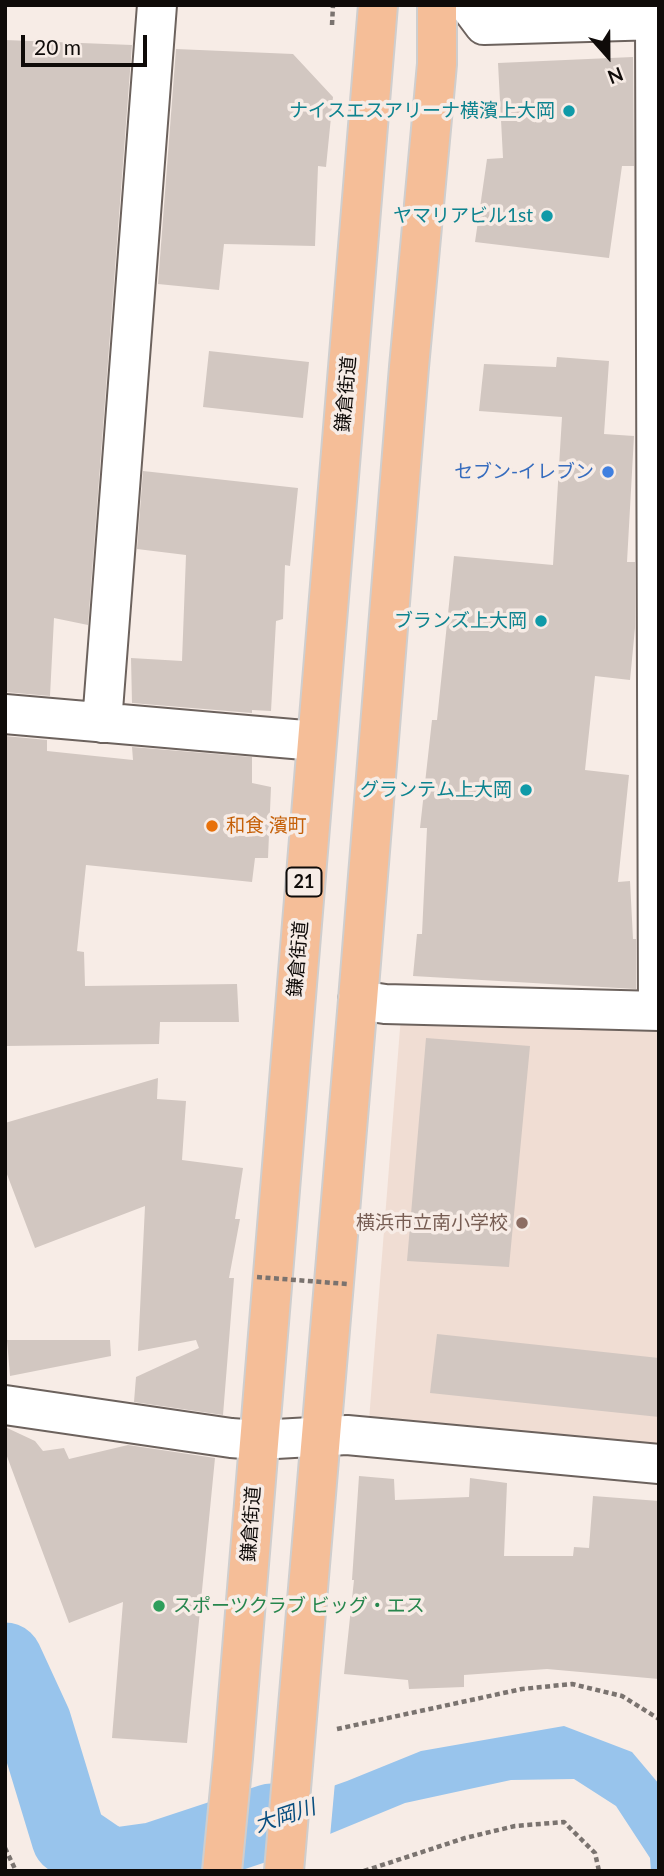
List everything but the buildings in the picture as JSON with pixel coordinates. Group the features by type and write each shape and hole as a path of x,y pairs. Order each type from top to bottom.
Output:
{"main road":[{"name":"鎌倉街道","path":"222,1871 378,5"},
{"path":"284,1871 408,381 437,64 437,5"}],"street":[{"path":"102,723 157,5"},
{"path":"358,1000 385,1004 658,1011 657,20 484,25 469,5"},
{"path":"5,714 316,741"},
{"path":"5,1405 231,1438 258,1440 347,1435 659,1464"}],"path":[{"path":"257,1277 347,1284"},
{"path":"332,1730 522,1689 572,1684 622,1696 659,1719"},
{"path":"364,1871 465,1838 515,1826 564,1822 595,1853 598,1871"},
{"path":"5,1848 16,1871"}],"shaded area":[{"name":"横浜市立南小学校","path":"401,1016 659,1027 659,1447 369,1420"}],"water":[{"path":"564,1726 632,1752 659,1784 659,1871 651,1871 650,1858 616,1806 574,1779 511,1780 405,1803 240,1871 172,1871 172,1843 347,1781 421,1751"}],"pier":[{"path":"335,1782 330,1837 249,1871 184,1871 186,1835"}],"waterway":[{"name":"大岡川","path":"5,1660 34,1723 69,1838 110,1866 153,1860 271,1821"}],"place":[{"name":"ナイスエスアリーナ横濱上大岡","path":"569,111"},
{"name":"ヤマリアビル1st","path":"547,216"},
{"name":"セブン-イレブン","path":"608,472"},
{"name":"ブランズ上大岡","path":"541,621"},
{"name":"グランテム上大岡","path":"526,790"},
{"name":"和食 濱町","path":"212,826"},
{"name":"横浜市立南小学校","path":"522,1223"},
{"name":"スポーツクラブ ビッグ・エス","path":"159,1606"}]}
